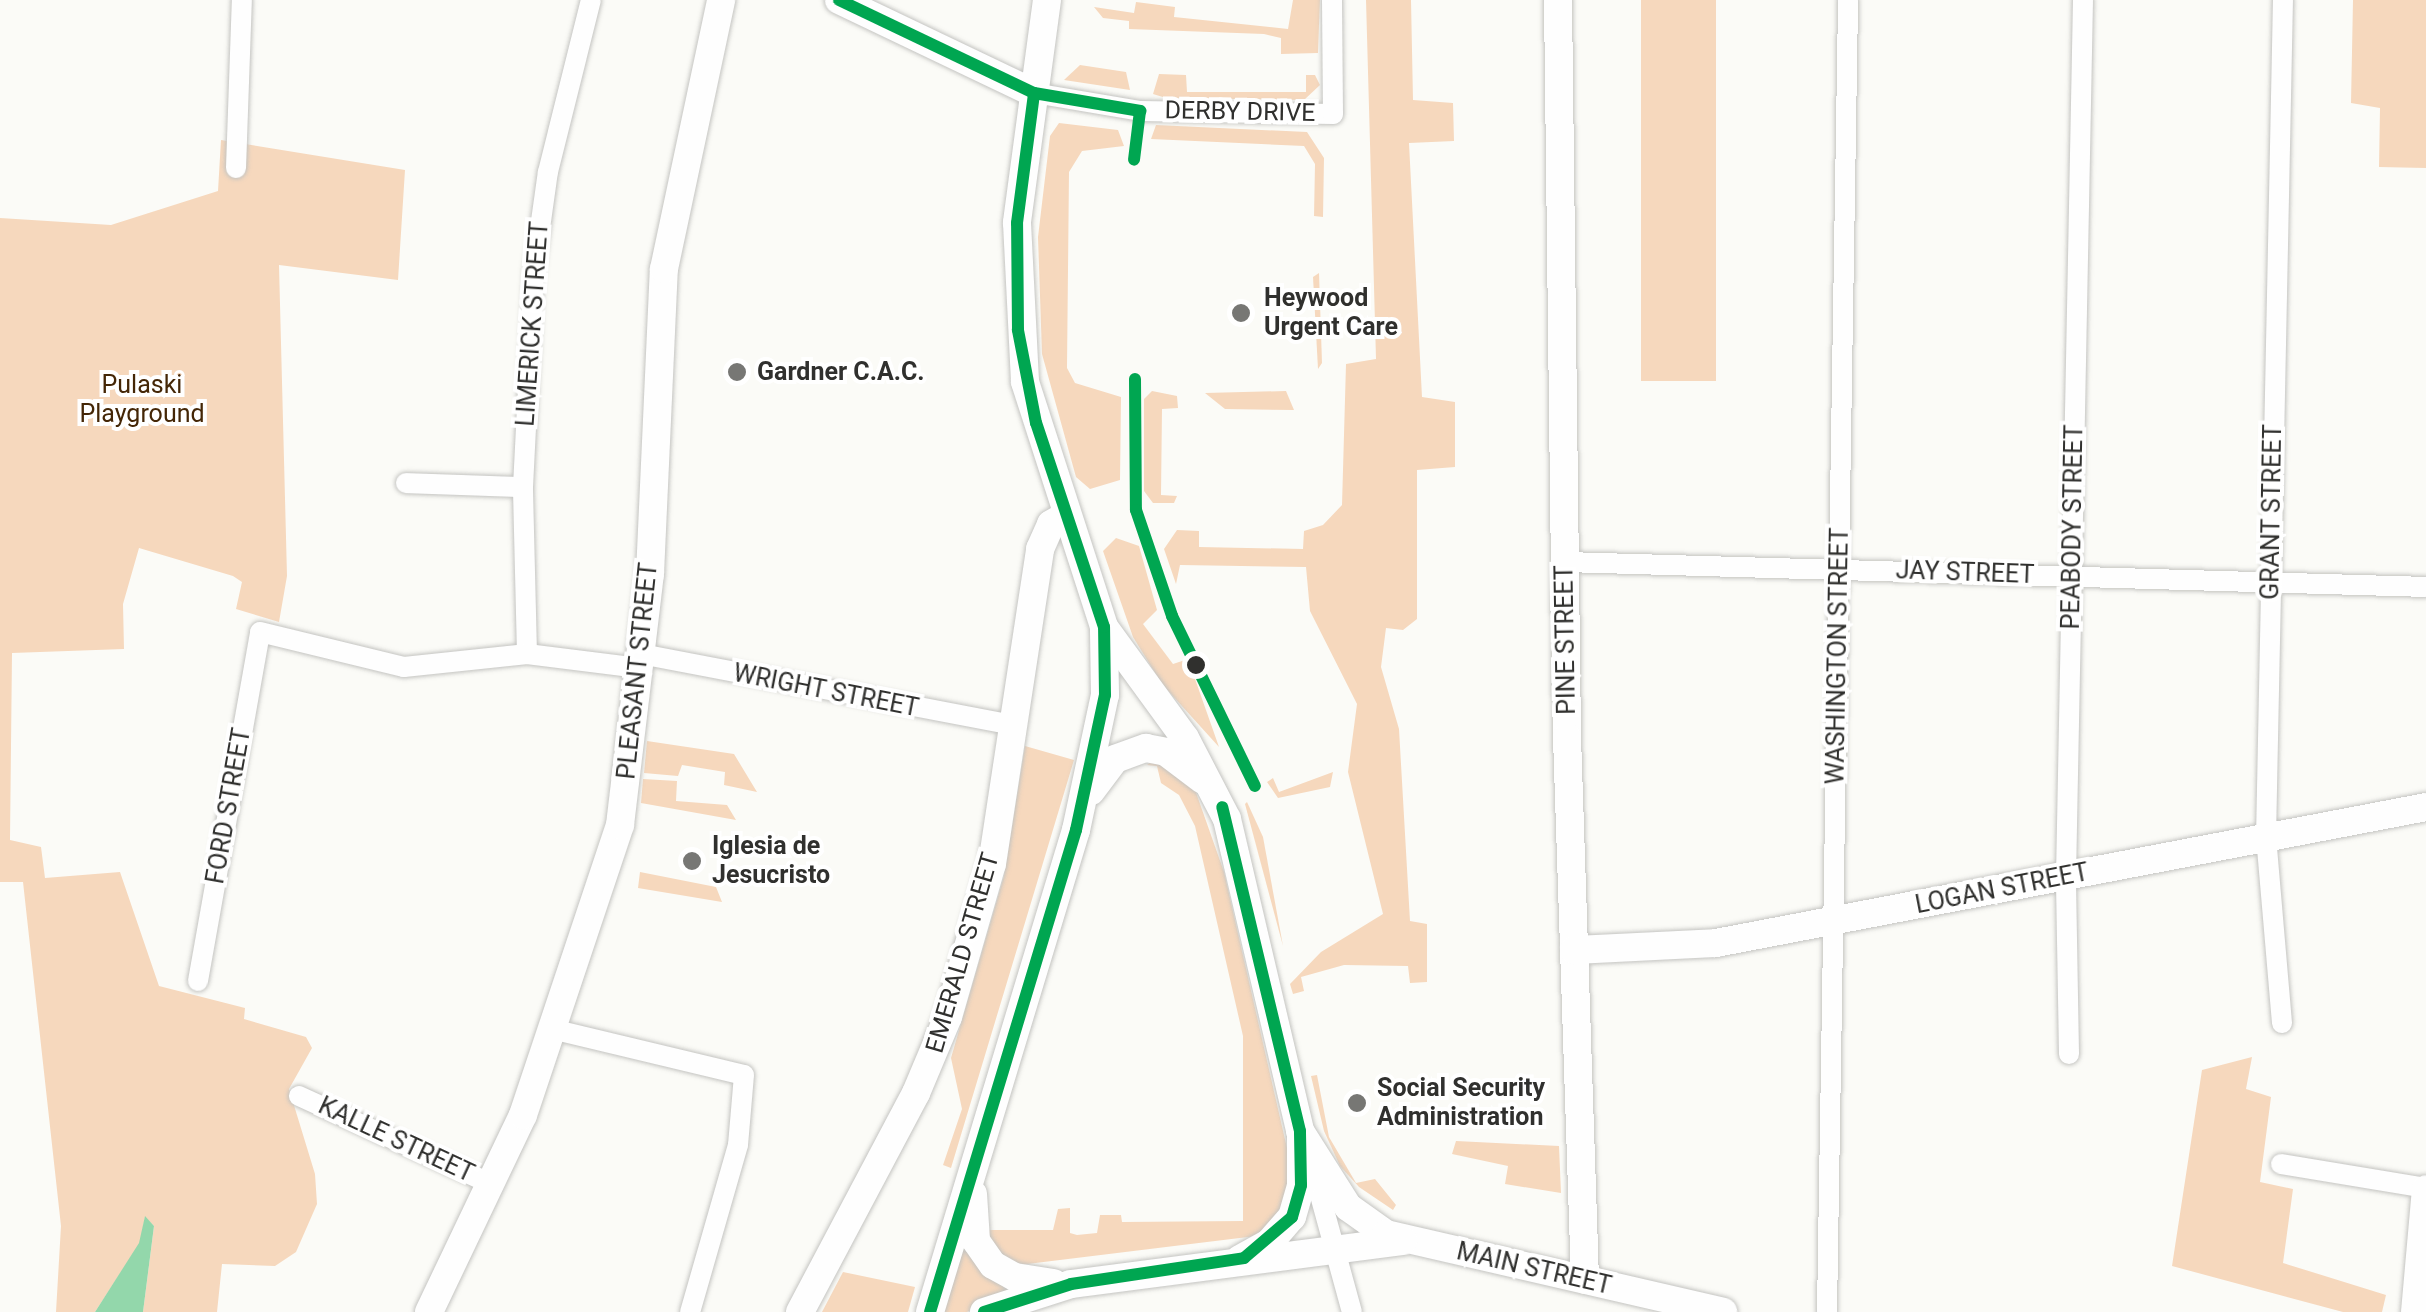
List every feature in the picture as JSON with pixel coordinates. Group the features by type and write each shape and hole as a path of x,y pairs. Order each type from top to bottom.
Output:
{"street":[{"path":"236,168 242,0"},
{"name":"LIMERICK STREET","path":"526,654 523,486 529,328 544,194 591,0"},
{"name":"PLEASANT STREET","path":"429,1312 492,1185 552,1029 620,825 640,661 664,268 722,0"},
{"path":"838,0 1034,93"},
{"name":"MAIN STREET","path":"1046,0 1018,212 1017,314 1025,382 1065,516 1104,627 1217,794 1236,848 1300,1131 1337,1251 1404,1241"},
{"name":"DERBY DRIVE","path":"1034,93 1140,111 1333,114 1332,0"},
{"name":"PINE STREET","path":"1558,0 1565,562 1584,1280"},
{"name":"WASHINGTON STREET","path":"1828,1312 1848,0"},
{"name":"PEABODY STREET","path":"2069,1054 2066,877 2083,0"},
{"name":"GRANT STREET","path":"2282,1023 2266,838 2283,0"},
{"path":"406,483 523,486"},
{"name":"EMERALD STREET","path":"800,1312 940,1042 992,864 1040,549 1051,524 1065,516"},
{"name":"JAY STREET","path":"1565,562 2426,587"},
{"path":"930,1312 1076,830 1105,695 1104,627"},
{"name":"WRIGHT STREET","path":"260,632 404,667 526,654 640,661 1012,726"},
{"name":"FORD STREET","path":"198,981 260,632"},
{"path":"1076,830 1098,775 1130,750 1166,752 1217,794"},
{"name":"LOGAN STREET","path":"1574,950 1716,942 2426,806"},
{"path":"552,1029 744,1075 738,1145 690,1312"},
{"name":"KALLE STREET","path":"299,1096 492,1185"},
{"path":"1224,1263 1255,1252 1288,1224 1301,1185 1300,1131"},
{"name":"MAIN STREET","path":"1300,1131 1348,1207 1404,1241 1723,1312"},
{"path":"2281,1164 2426,1188 2415,1312"},
{"path":"974,1167 972,1216 987,1258 1014,1277 1071,1284"},
{"path":"984,1312 1071,1284 1337,1251 1352,1312"}],"green space":[{"path":"1293,0 1320,0 1318,53 1281,54 1281,38 1264,34 1129,29 1129,21 1103,18 1094,7 1134,13 1136,2 1175,7 1174,17 1288,29"},
{"path":"1366,0 1411,0 1413,100 1453,103 1454,141 1409,143 1422,397 1455,402 1455,467 1417,470 1417,619 1403,630 1386,628 1381,667 1399,729 1410,921 1427,924 1427,982 1410,983 1408,966 1344,965 1301,977 1304,991 1293,994 1290,984 1321,952 1383,914 1348,772 1357,704 1310,611 1306,567 1180,565 1176,584 1164,549 1177,530 1199,531 1199,547 1303,549 1304,531 1323,525 1342,505 1346,364 1376,359"},
{"path":"1641,0 1716,0 1716,381 1641,381"},
{"path":"2353,0 2426,0 2426,168 2379,167 2380,108 2351,103"},
{"path":"1080,65 1126,72 1130,90 1064,80"},
{"path":"1159,74 1186,75 1187,92 1306,92 1306,75 1315,75 1320,85 1304,100 1166,98 1153,94"},
{"path":"1059,123 1118,130 1124,146 1082,151 1069,172 1067,368 1075,383 1121,397 1120,480 1090,489 1076,477 1042,354 1038,237 1050,136"},
{"path":"1156,125 1307,132 1324,158 1323,217 1314,216 1315,164 1304,146 1151,139"},
{"name":"Pulaski Playground","path":"221,140 405,170 398,280 279,265 287,576 279,622 236,609 242,582 233,576 139,548 123,604 124,649 12,653 10,840 41,847 45,878 120,872 159,986 245,1008 244,1019 306,1037 312,1048 289,1089 315,1174 317,1204 296,1252 275,1266 222,1264 217,1312 143,1312 154,1226 145,1217 140,1243 95,1312 56,1312 61,1226 23,882 0,882 0,218 111,225 218,191"},
{"path":"1319,273 1322,363 1318,369 1313,277"},
{"path":"1152,391 1177,396 1178,408 1162,409 1161,495 1177,496 1174,503 1153,503 1144,491 1144,399"},
{"path":"1286,391 1294,410 1225,409 1205,393"},
{"path":"1116,538 1139,546 1157,610 1143,624 1173,664 1188,659 1219,747 1162,684 1133,637 1103,551"},
{"path":"647,741 734,754 757,792 724,785 725,772 682,765 678,776 644,773"},
{"path":"1025,746 1074,760 951,1168 943,1165 962,1109 951,1058 1004,876"},
{"path":"1155,759 1193,784 1224,872 1294,1179 1290,1208 1256,1236 1019,1265 998,1254 986,1230 1053,1230 1058,1209 1070,1208 1070,1233 1077,1235 1097,1233 1100,1215 1121,1215 1122,1222 1243,1221 1243,1036 1195,826 1179,795 1161,783 1157,766 1147,765"},
{"path":"1333,772 1330,787 1278,798 1267,782 1273,778 1279,792"},
{"path":"643,779 677,781 676,801 727,805 736,820 641,803"},
{"path":"1245,804 1263,837 1283,946"},
{"path":"640,872 716,887 722,902 638,888"},
{"path":"2252,1057 2246,1089 2271,1097 2260,1182 2293,1189 2283,1263 2386,1295 2382,1312 2343,1312 2172,1266 2202,1070"},
{"path":"1317,1075 1329,1137 1356,1183 1375,1179 1396,1205 1393,1210 1359,1187 1340,1166 1324,1131 1311,1076"},
{"path":"1456,1141 1559,1146 1561,1193 1505,1184 1508,1166 1452,1154"},
{"path":"958,1244 967,1246 1008,1292 967,1312 938,1312"},
{"path":"843,1272 915,1287 908,1312 822,1312"}],"shaded area":[{"path":"145,1216 154,1226 143,1312 95,1312 139,1243"}],"transit line":[{"path":"839,0 1034,93 1140,111 1134,160"},
{"path":"930,1312 1076,830 1105,695 1104,627 1036,423 1018,330 1017,223 1034,93"},
{"path":"1135,379 1136,510 1172,616 1255,786"},
{"path":"984,1312 1071,1284 1244,1258 1292,1217 1301,1185 1300,1131 1222,807"}],"place":[{"name":"Heywood Urgent Care","path":"1241,313"},
{"name":"Gardner C.A.C.","path":"737,372"},
{"name":"Iglesia de Jesucristo","path":"692,861"},
{"name":"Social Security Administration","path":"1357,1103"}]}
